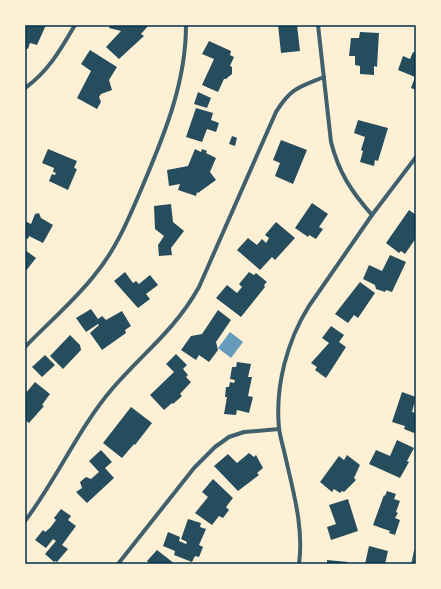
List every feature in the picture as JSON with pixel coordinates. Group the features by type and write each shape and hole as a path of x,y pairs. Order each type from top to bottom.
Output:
{"street":[{"path":"25,88 38,79 50,66 75,25"},
{"path":"25,347 93,277 124,230 170,119 180,84 186,42 186,25"},
{"path":"318,25 331,142 336,159 352,193 372,215"},
{"path":"25,521 94,413 112,388 164,336 188,306 198,287 276,112 283,101 290,92 298,87 324,76"},
{"path":"299,564 298,517 279,428 281,379 285,358 293,337 309,306 372,215 416,157"},
{"path":"118,564 194,468 215,446 244,432 279,428"},
{"path":"413,564 416,551"}],"water":[{"path":"230,332 243,342 231,358 218,348"}],"building":[{"path":"25,25 46,25 37,45 30,43 28,49 25,48"},
{"path":"110,25 149,25 141,34 144,36 119,59 106,47 121,31 109,28"},
{"path":"278,25 297,25 300,51 281,53"},
{"path":"360,32 379,33 377,67 374,66 374,75 360,74 360,66 355,65 355,56 349,56 351,38 359,38"},
{"path":"209,41 231,51 230,55 234,57 230,66 232,67 232,74 224,79 218,92 202,85 214,59 202,54"},
{"path":"90,50 117,67 109,80 112,90 101,94 99,97 101,102 97,109 77,98 91,71 81,64"},
{"path":"413,52 416,53 416,90 411,88 415,77 398,70 403,56 410,59"},
{"path":"198,92 211,98 207,108 194,104"},
{"path":"196,108 213,113 211,120 219,123 216,132 207,129 202,142 186,137"},
{"path":"358,120 388,128 378,161 375,160 374,166 360,162 363,151 361,150 365,137 354,133"},
{"path":"232,136 237,138 235,146 229,144"},
{"path":"281,140 307,150 293,184 275,176 280,163 273,160"},
{"path":"48,149 77,161 74,168 77,169 68,190 49,181 52,174 55,175 56,173 53,172 54,168 42,163"},
{"path":"195,149 201,152 202,149 207,151 206,153 216,158 210,172 216,180 198,193 197,192 196,196 178,190 180,184 169,186 167,170 188,166"},
{"path":"312,203 328,214 319,227 323,229 316,239 309,235 308,237 295,228"},
{"path":"171,204 173,222 184,231 171,248 172,255 159,256 158,245 164,236 155,229 154,206"},
{"path":"409,210 416,215 416,238 405,254 401,251 399,253 386,243"},
{"path":"39,213 41,218 53,225 43,243 29,236 28,239 25,238 25,221 31,224 35,214"},
{"path":"276,222 295,238 275,260 272,257 260,270 237,250 248,238 257,245 262,239 266,243 269,238 265,235"},
{"path":"25,250 36,258 25,272"},
{"path":"390,255 406,262 392,292 386,290 385,292 376,289 375,285 363,279 369,265 382,271"},
{"path":"125,272 133,283 136,281 139,284 150,275 158,285 146,294 150,299 138,308 114,281"},
{"path":"249,272 254,275 256,273 267,282 264,285 265,287 241,317 216,298 227,285 237,293 242,287 239,284"},
{"path":"360,282 375,293 358,318 354,315 348,323 335,314"},
{"path":"91,309 98,319 102,316 106,320 122,311 131,326 125,330 126,333 102,350 90,333 99,325 98,324 86,332 76,318"},
{"path":"218,310 231,320 216,342 218,350 209,362 199,355 196,360 181,350 191,336 202,334"},
{"path":"331,326 344,335 339,342 346,347 326,378 315,370 317,367 311,363 329,343 322,338"},
{"path":"70,335 80,345 81,350 63,369 50,356"},
{"path":"176,354 187,365 183,369 188,375 186,377 191,382 180,394 182,396 164,410 150,395 174,372 166,364"},
{"path":"45,355 55,365 42,377 32,367"},
{"path":"237,362 251,364 248,377 252,377 248,396 253,397 249,413 237,410 236,415 224,414 227,397 225,397 226,387 229,387 230,382 234,383 235,380 230,379 232,367 236,367"},
{"path":"35,382 50,394 42,405 44,406 29,423 25,420 25,394"},
{"path":"402,392 416,397 412,412 416,413 416,430 414,433 404,429 405,426 392,422"},
{"path":"131,407 152,423 135,445 134,444 122,458 103,443"},
{"path":"397,440 414,448 407,461 409,462 400,478 369,464 376,450 390,456"},
{"path":"101,450 112,462 105,468 114,478 87,503 76,492 82,488 80,482 86,477 91,479 99,472 89,461"},
{"path":"249,453 254,457 256,455 263,468 257,473 259,475 238,491 214,466 228,454 237,463"},
{"path":"347,455 360,465 354,478 356,480 344,492 342,491 340,493 334,489 332,492 320,482 339,456 344,460"},
{"path":"213,479 233,498 226,507 229,510 223,518 219,516 212,525 195,513 208,497 202,492"},
{"path":"387,491 396,494 394,499 400,501 396,512 398,513 395,518 400,520 395,535 389,533 390,531 373,525 384,495 385,496"},
{"path":"348,499 358,531 331,540 327,527 336,524 329,505"},
{"path":"61,509 71,516 68,520 76,526 62,545 68,549 57,562 54,562 45,554 56,541 53,539 46,548 35,540 43,530 45,532 50,528 56,520 54,518"},
{"path":"188,519 201,523 200,527 206,529 199,545 203,547 199,557 195,556 192,562 174,555 175,551 163,546 168,532 180,537 179,541 186,544 187,542 181,539"},
{"path":"369,546 388,551 385,564 365,564"},
{"path":"157,550 175,564 150,564 147,561"},
{"path":"327,560 348,562 348,564 327,564"}]}
